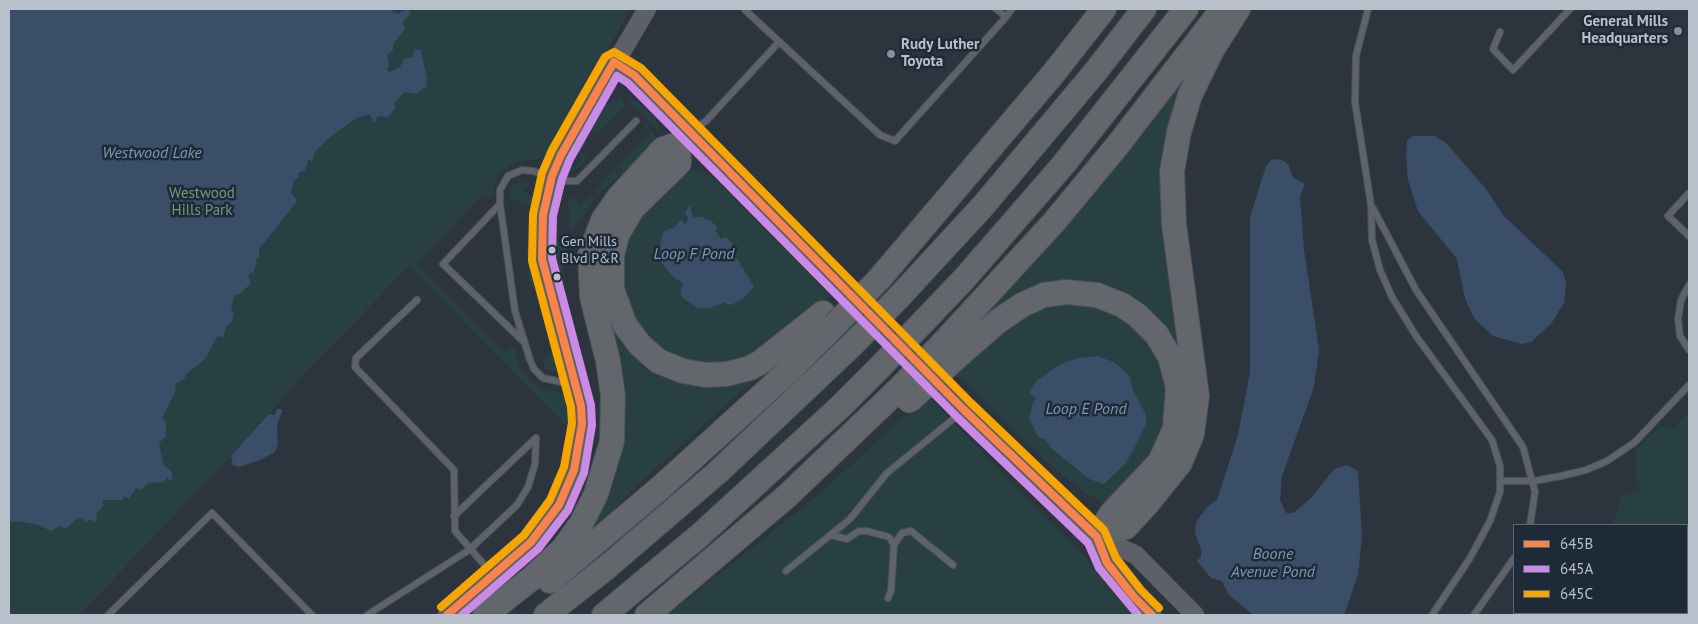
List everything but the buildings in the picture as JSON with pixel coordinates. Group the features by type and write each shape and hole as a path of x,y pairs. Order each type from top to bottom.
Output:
{"highway":[{"path":"505,615 597,542 621,509 649,480 763,376 829,319 876,274 954,191 1054,74 1104,9"},
{"path":"546,615 606,568 711,478 853,344 989,199 1096,71 1144,9"},
{"path":"604,615 698,536 840,407 878,369 964,279 1063,165 1186,9"},
{"path":"647,615 787,496 869,435 903,395 950,350 1158,94 1222,9"},
{"path":"1097,536 1126,527 1180,463 1192,434 1197,396 1174,224 1172,171 1179,132 1190,95 1212,50 1238,9"},
{"path":"684,138 678,162 632,209 617,235 612,256 614,295 625,325 640,345 658,361 683,371 706,375 727,374 750,368 829,319"},
{"path":"485,615 538,573 574,535 596,494 612,441 614,396 608,361 592,297 590,255 598,230 610,209 663,149 684,138"},
{"path":"950,350 1022,305 1044,295 1066,292 1097,295 1122,305 1137,314 1157,335 1170,357 1178,387 1175,428 1160,462 1110,514 1097,536"}],"street":[{"path":"447,615 494,576 546,525 566,490 574,470 582,424 576,379 554,311 542,259 543,215 552,176 570,138 647,9"},
{"path":"614,62 634,75 684,138 964,410 1097,536 1136,555 1195,615"},
{"path":"1097,536 1108,563 1152,615"}],"lane":[{"path":"745,9 880,135 895,141 1012,9"},
{"path":"996,9 1006,18"},
{"path":"1368,9 1356,56 1355,102 1371,205 1372,240 1380,270 1392,297 1416,336 1492,440 1500,466 1500,492 1490,520 1470,558 1432,615"},
{"path":"1500,32 1494,49 1513,70 1570,9"},
{"path":"684,138 706,121 779,42"},
{"path":"576,379 561,382 543,378 534,368 524,341 511,288 500,204 503,183 515,171 533,171 564,181 577,181 636,121"},
{"path":"1689,193 1668,216 1689,236"},
{"path":"500,204 443,264 524,341"},
{"path":"1371,205 1416,290 1517,434 1534,481 1535,492 1530,524"},
{"path":"1689,285 1681,300 1678,319 1680,336 1689,350"},
{"path":"416,300 354,362 355,367 454,470 456,479 455,531 469,550 494,576"},
{"path":"1501,481 1534,481 1586,470 1622,452 1635,442 1689,385"},
{"path":"786,571 850,520 887,473 964,410"},
{"path":"367,615 469,550 523,497 535,464 536,438 454,516"},
{"path":"108,615 212,513 312,615"},
{"path":"831,535 847,539 859,531 866,531 887,535 894,545"},
{"path":"888,598 891,591 894,545 902,533 911,531 952,565"},
{"path":"1474,615 1513,559"}],"green space":[{"name":"Westwood Hills Park","path":"9,9 630,9 597,68 594,63 589,64 594,70 580,86 582,93 569,106 569,113 547,155 537,159 518,161 502,171 494,183 493,197 489,198 484,194 417,264 505,352 514,346 520,367 531,381 544,388 562,393 567,398 570,407 570,430 409,266 295,384 244,443 79,615 9,615"},
{"path":"1198,54 1184,97 1184,378 1098,290 976,326 1055,239 1127,154 1149,127"},
{"path":"621,98 625,106 596,135 593,132 588,132 605,105"},
{"path":"628,98 641,104 656,120 659,128 656,129 635,107 634,109"},
{"path":"645,122 658,139 652,148 597,195 595,190 615,168 617,174 622,171 621,168 616,168 651,133 644,125"},
{"path":"584,139 588,143 581,151 587,159 578,169 573,171 569,168 570,164 574,167 582,160 581,155 576,153"},
{"path":"695,170 707,173 830,295 760,357 693,369 642,337 619,277 631,228 682,174","holes":["690,205 693,217 716,231 743,267 754,286 743,299 710,308 698,308 683,283 674,278 665,268 658,254 664,232 687,222"]},
{"path":"520,180 528,182 533,186 530,185 524,188 525,192 531,197 535,192 533,208 528,205 521,207 520,199 509,200 510,188"},
{"path":"589,196 594,199 573,231 570,231 568,201 572,197 580,205"},
{"path":"555,242 567,243 563,269 564,289 562,290"},
{"path":"526,248 531,248 537,286 530,288"},
{"path":"606,301 635,351 758,376 633,489 598,526 591,518 602,497"},
{"path":"1096,301 1146,333 1166,375 1169,412 1153,456 1110,500 1103,502 1086,494 1045,460 953,371 1030,307","holes":["1097,356 1114,362 1130,376 1133,390 1139,401 1141,436 1125,464 1104,483 1078,470 1051,448 1044,438 1033,403 1036,399 1029,393 1036,381 1059,365 1077,358"]},
{"path":"554,342 560,365 554,372 546,369 542,359 552,354 548,343"},
{"path":"927,395 1141,615 668,615 823,491"},
{"path":"1689,411 1689,615 1529,615 1688,614 1688,524 1612,524 1622,496 1641,490 1636,483 1636,450 1660,427 1668,426 1673,429"}],"water":[{"name":"Westwood Lake","path":"9,9 392,9 392,11 398,14 407,9 411,13 403,22 405,29 393,44 393,50 387,55 389,66 387,70 390,72 400,67 405,58 412,58 415,49 421,50 427,79 426,87 416,94 404,92 394,103 396,108 388,117 378,116 374,124 370,114 356,118 330,137 315,152 312,162 309,159 305,170 298,173 299,177 294,180 291,193 297,200 259,249 259,259 255,258 257,263 253,272 248,275 251,283 241,293 235,295 231,307 234,314 232,322 226,327 223,338 218,335 205,359 186,374 185,378 175,384 176,391 162,418 166,423 166,436 159,443 163,464 172,472 172,482 167,477 164,482 148,483 142,490 136,488 129,499 125,496 122,500 103,500 103,506 97,512 96,522 89,519 86,523 82,518 75,520 66,528 59,526 51,531 39,525 18,521 9,522"},
{"path":"1413,136 1435,136 1446,143 1486,189 1503,215 1563,272 1566,283 1564,303 1551,324 1531,342 1522,344 1493,336 1474,318 1465,298 1457,259 1418,211 1408,180 1406,157 1407,141"},
{"name":"Boone Avenue Pond","path":"1277,159 1288,164 1293,177 1305,184 1300,196 1304,250 1319,350 1314,387 1282,476 1280,500 1286,513 1293,513 1310,499 1334,469 1347,465 1358,471 1362,535 1358,575 1344,615 1253,615 1229,595 1222,581 1211,578 1197,561 1201,557 1201,549 1195,533 1196,522 1208,506 1217,500 1238,435 1250,372 1250,217 1266,166 1271,160"},
{"name":"Loop F Pond","path":"690,205 693,217 701,217 711,221 717,227 716,231 721,239 726,237 732,243 733,252 754,286 743,299 731,305 724,303 710,308 698,308 684,299 680,294 683,283 674,278 659,260 658,254 663,232 675,227 681,219 685,224 687,222 688,217 685,213"},
{"name":"Loop E Pond","path":"1097,356 1114,362 1130,376 1133,390 1146,415 1146,424 1125,464 1104,484 1089,479 1051,448 1044,438 1039,438 1029,419 1033,403 1036,399 1029,393 1036,381 1059,365 1077,358"},
{"path":"277,409 283,409 277,426 278,444 275,452 260,460 239,467 233,465 231,456 269,414 275,415"}],"transit line":[{"name":"645C","path":"441,607 524,535 550,500 564,467 572,423 571,407 532,261 533,214 542,173 552,150 605,57 614,52 641,68 971,403 1104,530 1116,558 1141,590 1159,608"},
{"name":"645B","path":"447,615 531,542 559,505 574,470 582,424 581,406 542,259 543,215 552,176 561,155 614,62 634,75 964,410 1097,537 1107,563 1134,597 1152,615"},
{"name":"645A","path":"462,615 538,549 568,510 584,473 592,425 591,405 552,258 553,216 562,179 570,159 617,76 628,83 957,417 1088,543 1099,568 1138,615"}],"place":[{"name":"General Mills Headquarters","path":"1678,31"},
{"name":"Rudy Luther Toyota","path":"891,54"},
{"name":"Gen Mills Blvd P&R","path":"552,250"}]}
